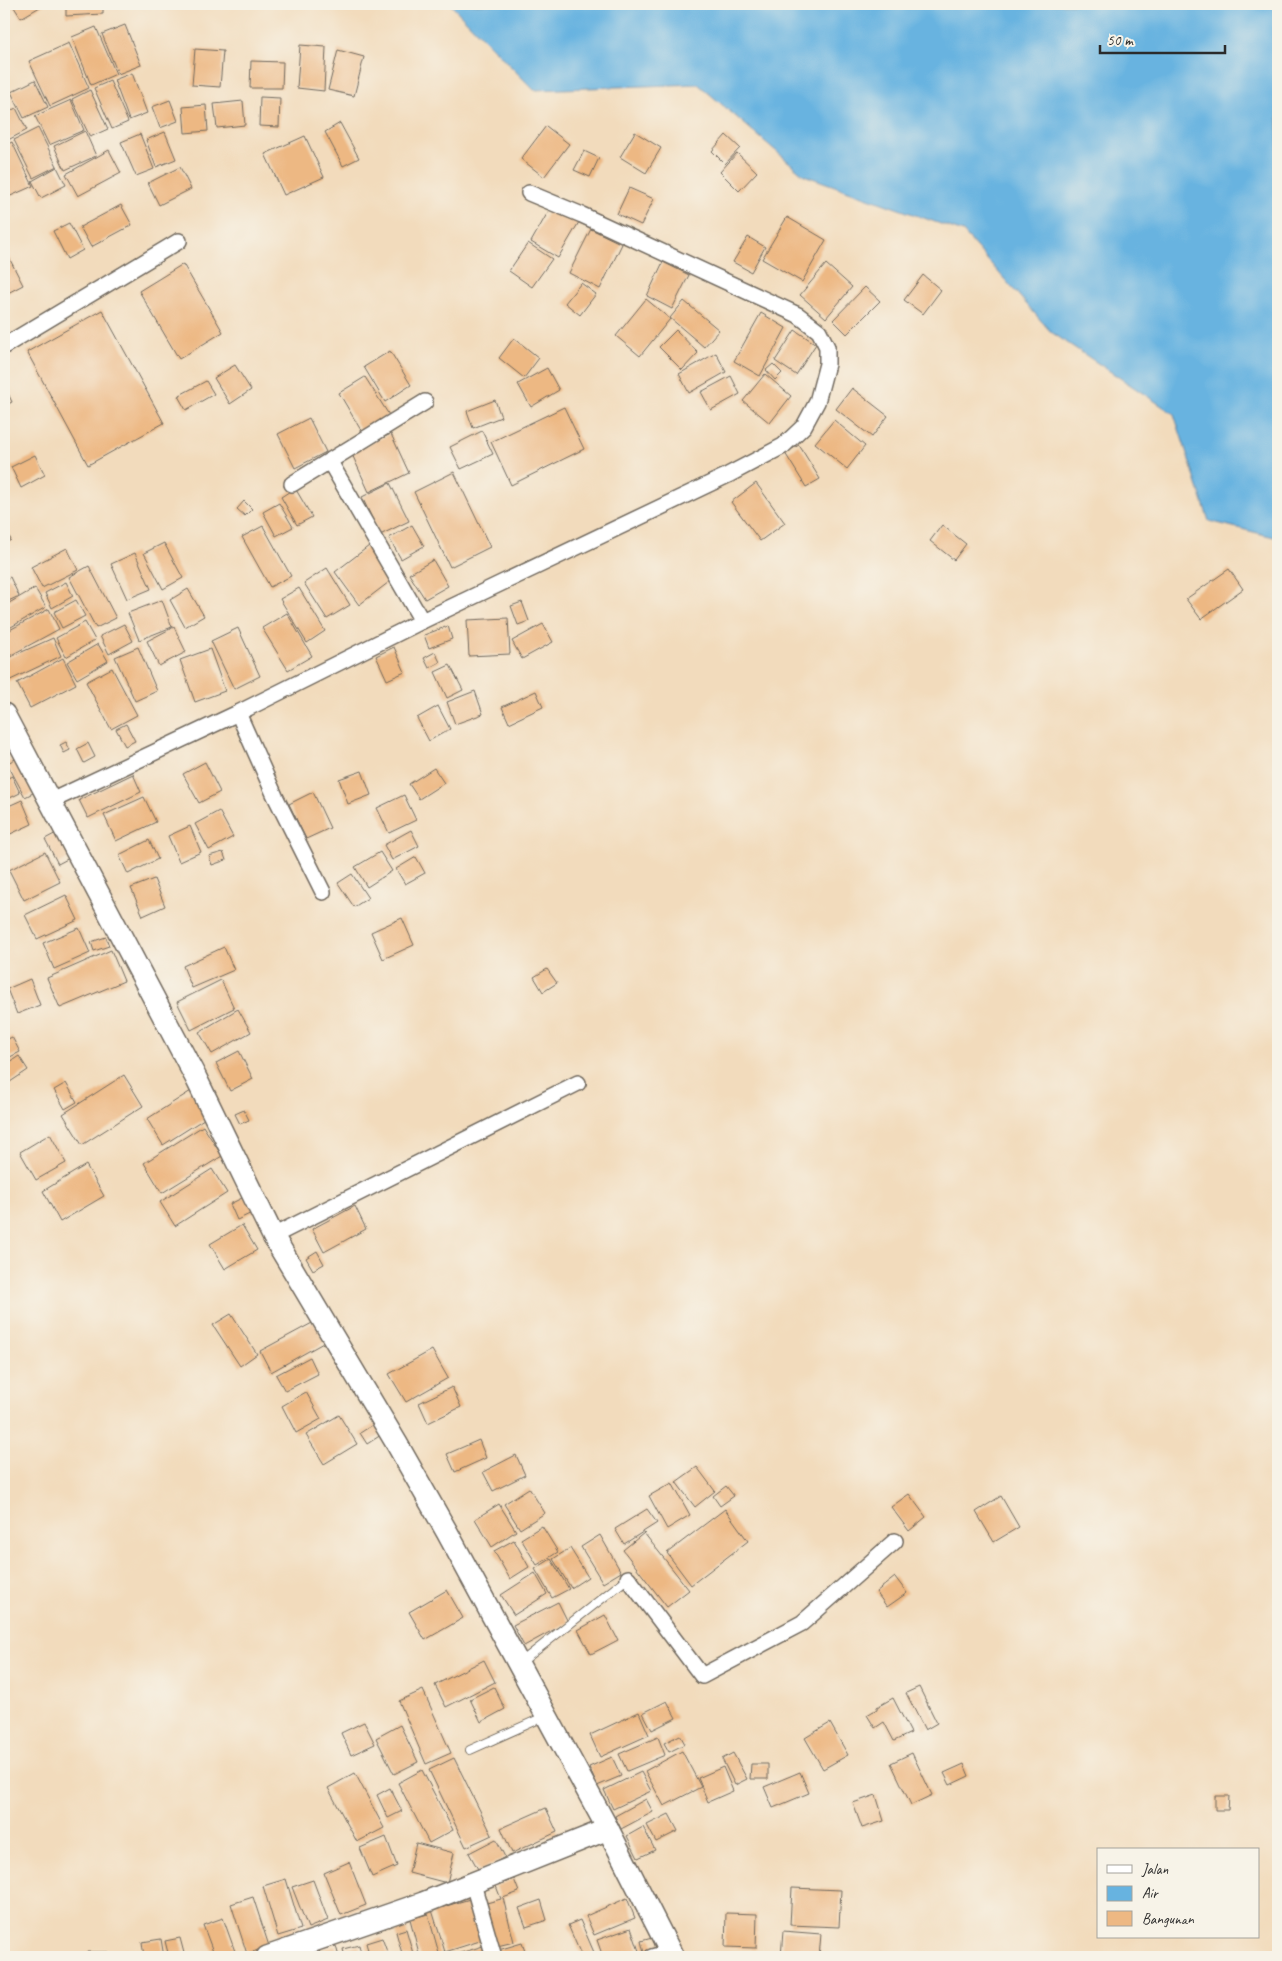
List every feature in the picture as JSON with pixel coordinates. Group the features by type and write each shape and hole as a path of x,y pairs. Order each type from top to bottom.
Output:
{"main road":[{"path":"4,714 196,1078 273,1236 397,1444 608,1828 665,1955"},
{"path":"267,1957 473,1884 608,1828"}],"street":[{"path":"50,801 238,713 422,621 728,475 783,446 804,426 817,402 827,364 826,347 819,330 798,315 591,219 529,193"},
{"path":"4,346 179,241"},
{"path":"292,484 425,402"},
{"path":"330,462 422,621"},
{"path":"238,713 275,796 323,892"},
{"path":"273,1236 578,1083"},
{"path":"628,1578 702,1676 802,1623 894,1540"},
{"path":"473,1884 494,1957"}],"lane":[{"path":"519,1665 628,1578"},
{"path":"470,1750 546,1715"}],"water":[{"path":"450,4 1278,4 1278,538 1209,521 1174,414 1051,332 963,232 804,175 698,84 534,90"}],"building":[{"path":"12,4 45,4 21,18"},
{"path":"66,4 103,4 103,14 66,16"},
{"path":"125,25 141,65 118,74 102,34"},
{"path":"96,27 116,74 91,85 72,37"},
{"path":"69,43 89,88 50,106 29,61"},
{"path":"300,45 326,47 324,91 297,88"},
{"path":"195,49 223,51 220,87 192,85"},
{"path":"338,50 364,57 354,96 328,90"},
{"path":"251,61 283,62 282,88 250,88"},
{"path":"132,73 147,113 129,120 114,80"},
{"path":"35,80 48,107 24,118 11,92"},
{"path":"110,81 128,122 112,129 94,88"},
{"path":"90,90 108,129 90,137 72,99"},
{"path":"260,97 280,98 279,127 259,126"},
{"path":"71,100 84,130 49,145 35,116"},
{"path":"170,100 178,121 160,128 152,107"},
{"path":"243,101 245,125 217,128 214,104"},
{"path":"206,105 208,131 185,133 183,107"},
{"path":"16,108 27,130 8,140 4,131 4,114"},
{"path":"340,123 359,158 343,166 325,132"},
{"path":"546,126 569,144 544,177 521,159"},
{"path":"38,128 57,166 33,178 14,140"},
{"path":"85,131 96,156 65,170 54,146"},
{"path":"165,132 176,159 156,167 146,140"},
{"path":"635,132 661,148 646,173 620,157"},
{"path":"140,134 154,169 136,176 121,142"},
{"path":"726,135 740,148 725,164 712,151"},
{"path":"305,136 324,177 284,195 265,154"},
{"path":"12,142 33,186 6,198 4,193 4,146"},
{"path":"109,150 121,173 78,196 66,174"},
{"path":"584,151 599,158 590,177 574,170"},
{"path":"737,153 757,172 739,191 720,172"},
{"path":"57,167 66,185 41,198 32,181"},
{"path":"180,167 191,189 159,205 148,183"},
{"path":"629,188 654,199 641,225 617,214"},
{"path":"121,205 132,225 91,247 80,227"},
{"path":"552,205 579,222 558,258 531,242"},
{"path":"787,217 826,240 802,282 762,259"},
{"path":"69,223 83,250 67,259 53,231"},
{"path":"591,229 622,244 600,289 569,273"},
{"path":"748,237 765,247 751,272 733,262"},
{"path":"528,243 552,259 532,287 509,271"},
{"path":"4,248 23,285 4,295"},
{"path":"663,262 689,275 672,309 647,296"},
{"path":"183,264 223,332 179,359 139,291"},
{"path":"826,264 852,287 826,318 800,295"},
{"path":"923,275 941,290 923,314 904,300"},
{"path":"581,283 596,294 580,315 565,303"},
{"path":"865,287 880,301 847,334 833,320"},
{"path":"646,299 670,319 640,356 616,336"},
{"path":"684,301 719,330 704,347 670,318"},
{"path":"102,310 164,423 88,465 27,352"},
{"path":"761,313 786,328 760,376 734,361"},
{"path":"676,330 698,353 682,370 659,347"},
{"path":"795,330 816,344 796,375 775,361"},
{"path":"514,338 539,358 524,378 499,358"},
{"path":"390,351 411,385 385,402 364,367"},
{"path":"716,353 726,372 689,393 679,374"},
{"path":"773,364 782,373 775,380 766,370"},
{"path":"235,365 251,390 230,404 214,378"},
{"path":"547,368 559,390 531,407 518,384"},
{"path":"765,374 791,396 770,423 743,401"},
{"path":"731,376 740,394 711,410 701,392"},
{"path":"365,377 389,415 362,432 339,393"},
{"path":"206,381 214,394 186,410 178,396"},
{"path":"4,385 12,402 4,406"},
{"path":"852,388 888,416 872,437 836,409"},
{"path":"495,400 501,417 473,428 467,411"},
{"path":"564,407 584,449 511,485 491,442"},
{"path":"309,418 326,452 295,468 278,434"},
{"path":"834,420 865,446 847,469 815,443"},
{"path":"482,431 493,454 461,469 450,447"},
{"path":"391,434 409,473 369,492 351,452"},
{"path":"799,445 820,479 806,487 785,453"},
{"path":"35,455 45,475 21,488 11,467"},
{"path":"454,472 490,547 450,567 414,492"},
{"path":"390,483 409,521 380,535 362,497"},
{"path":"756,483 785,523 760,541 731,502"},
{"path":"295,488 312,517 297,525 281,497"},
{"path":"244,501 252,509 245,516 237,509"},
{"path":"279,503 293,527 276,536 263,512"},
{"path":"412,525 424,546 401,559 389,538"},
{"path":"942,525 966,544 954,560 930,541"},
{"path":"263,526 291,576 270,587 242,537"},
{"path":"4,527 11,540 4,544"},
{"path":"164,543 183,578 163,589 144,553"},
{"path":"369,546 393,579 359,605 335,572"},
{"path":"67,548 78,570 42,588 31,567"},
{"path":"135,553 151,589 127,599 111,564"},
{"path":"433,560 448,586 425,599 409,574"},
{"path":"89,566 116,618 96,628 69,577"},
{"path":"327,568 350,605 327,619 304,583"},
{"path":"1229,569 1243,589 1201,619 1186,599"},
{"path":"10,577 19,596 4,603 4,580"},
{"path":"66,582 73,596 52,608 45,593"},
{"path":"35,588 46,607 4,631 4,606"},
{"path":"299,588 325,631 307,643 280,599"},
{"path":"188,589 204,616 185,627 170,600"},
{"path":"76,600 85,616 62,628 54,612"},
{"path":"162,600 172,627 139,640 128,613"},
{"path":"522,602 529,621 518,625 511,606"},
{"path":"49,609 59,629 4,659 4,633"},
{"path":"287,613 312,656 288,670 262,628"},
{"path":"508,618 510,654 469,656 467,620"},
{"path":"85,622 95,640 66,657 56,638"},
{"path":"124,624 133,641 109,654 100,636"},
{"path":"543,624 553,642 522,659 512,641"},
{"path":"448,626 452,639 429,648 424,635"},
{"path":"174,627 186,652 159,666 147,641"},
{"path":"238,628 260,676 234,689 211,641"},
{"path":"53,638 61,656 4,683 4,660"},
{"path":"98,644 108,661 77,679 67,662"},
{"path":"138,647 157,691 135,701 115,657"},
{"path":"394,647 405,672 387,680 376,656"},
{"path":"210,649 225,691 195,702 180,660"},
{"path":"435,652 440,662 429,668 424,658"},
{"path":"63,658 76,684 30,708 17,683"},
{"path":"450,665 463,690 447,698 435,672"},
{"path":"112,668 137,715 111,729 86,682"},
{"path":"475,691 483,714 455,724 447,702"},
{"path":"536,691 543,707 509,723 502,707"},
{"path":"438,706 450,729 429,741 417,718"},
{"path":"126,724 135,741 125,746 116,729"},
{"path":"66,742 70,750 64,753 60,745"},
{"path":"88,743 95,757 84,763 77,749"},
{"path":"20,757 37,791 25,797 7,763"},
{"path":"205,762 220,792 199,803 183,774"},
{"path":"434,768 444,783 419,799 409,784"},
{"path":"362,771 371,795 348,804 339,779"},
{"path":"133,774 141,792 88,818 79,800"},
{"path":"12,776 20,793 4,801 4,780"},
{"path":"313,792 330,828 306,839 289,804"},
{"path":"404,795 416,820 389,833 377,808"},
{"path":"144,797 156,822 116,841 104,815"},
{"path":"22,800 32,824 6,836 4,830 4,808"},
{"path":"219,811 233,837 209,850 195,824"},
{"path":"190,826 201,852 179,862 168,836"},
{"path":"411,830 419,846 392,860 384,845"},
{"path":"60,831 73,856 58,864 45,839"},
{"path":"149,840 158,859 128,874 119,855"},
{"path":"45,852 60,882 24,900 9,870"},
{"path":"223,852 226,860 212,865 209,856"},
{"path":"380,852 392,871 367,887 355,867"},
{"path":"416,857 425,873 405,884 396,869"},
{"path":"352,874 368,898 354,907 338,883"},
{"path":"154,879 165,906 143,916 131,888"},
{"path":"66,895 78,920 37,939 25,915"},
{"path":"402,918 414,945 383,959 371,932"},
{"path":"79,928 90,953 54,969 43,943"},
{"path":"106,937 109,946 94,951 91,942"},
{"path":"224,947 234,970 192,988 183,966"},
{"path":"111,950 124,981 60,1008 47,978"},
{"path":"547,969 557,983 543,992 534,977"},
{"path":"30,979 40,1005 17,1014 7,989"},
{"path":"221,980 234,1008 191,1030 177,1002"},
{"path":"238,1009 251,1032 212,1054 199,1032"},
{"path":"12,1037 20,1052 4,1060 4,1041"},
{"path":"239,1051 253,1079 230,1091 216,1063"},
{"path":"19,1056 28,1070 4,1086 4,1066"},
{"path":"124,1075 143,1106 82,1145 63,1114"},
{"path":"66,1083 77,1102 65,1109 54,1090"},
{"path":"191,1091 207,1117 163,1145 147,1119"},
{"path":"244,1110 249,1120 240,1124 235,1114"},
{"path":"203,1126 222,1156 162,1193 144,1163"},
{"path":"50,1134 66,1163 36,1180 20,1152"},
{"path":"86,1165 104,1196 60,1222 43,1191"},
{"path":"212,1169 227,1193 175,1226 160,1202"},
{"path":"248,1195 256,1211 237,1220 230,1204"},
{"path":"355,1206 366,1229 324,1252 312,1229"},
{"path":"242,1225 257,1250 225,1269 210,1244"},
{"path":"317,1251 324,1264 313,1270 306,1258"},
{"path":"231,1314 257,1354 240,1366 213,1325"},
{"path":"314,1322 325,1342 271,1372 260,1351"},
{"path":"432,1350 448,1378 406,1402 389,1374"},
{"path":"310,1357 318,1374 285,1391 276,1375"},
{"path":"452,1387 461,1407 428,1423 419,1403"},
{"path":"306,1392 321,1419 296,1433 282,1406"},
{"path":"339,1415 357,1444 324,1464 306,1435"},
{"path":"374,1424 381,1435 367,1444 360,1433"},
{"path":"479,1440 486,1458 455,1472 447,1454"},
{"path":"516,1455 525,1475 493,1491 483,1472"},
{"path":"697,1467 715,1491 695,1507 676,1482"},
{"path":"672,1483 690,1515 667,1529 649,1496"},
{"path":"726,1486 734,1496 720,1506 713,1496"},
{"path":"529,1488 545,1513 520,1529 504,1504"},
{"path":"909,1494 926,1517 909,1531 891,1507"},
{"path":"1001,1496 1019,1527 994,1542 976,1512"},
{"path":"499,1504 516,1531 492,1547 475,1519"},
{"path":"647,1509 657,1523 624,1544 615,1529"},
{"path":"725,1509 748,1541 691,1585 667,1553"},
{"path":"542,1526 558,1552 537,1565 521,1539"},
{"path":"644,1533 689,1590 667,1607 623,1550"},
{"path":"600,1535 621,1572 603,1583 581,1547"},
{"path":"514,1540 529,1567 510,1579 494,1551"},
{"path":"570,1548 588,1577 571,1588 553,1559"},
{"path":"551,1559 569,1589 552,1598 535,1569"},
{"path":"535,1573 547,1594 514,1615 501,1595"},
{"path":"895,1577 907,1593 887,1607 876,1592"},
{"path":"447,1590 463,1618 425,1640 409,1612"},
{"path":"558,1602 568,1622 524,1646 513,1625"},
{"path":"605,1615 618,1640 591,1654 578,1630"},
{"path":"484,1660 495,1682 446,1707 435,1685"},
{"path":"494,1687 505,1709 481,1722 470,1699"},
{"path":"919,1687 937,1723 925,1730 906,1693"},
{"path":"423,1690 451,1753 426,1764 399,1701"},
{"path":"893,1698 911,1733 894,1741 884,1722 875,1728 867,1715"},
{"path":"667,1701 676,1718 652,1730 643,1713"},
{"path":"639,1712 649,1735 600,1757 590,1735"},
{"path":"364,1722 375,1744 351,1755 341,1733"},
{"path":"830,1723 848,1755 823,1769 805,1738"},
{"path":"400,1725 418,1762 394,1774 376,1738"},
{"path":"680,1735 685,1744 669,1752 664,1743"},
{"path":"658,1737 665,1755 627,1771 619,1754"},
{"path":"682,1751 701,1787 664,1806 645,1771"},
{"path":"733,1753 747,1779 735,1785 722,1759"},
{"path":"912,1753 932,1795 911,1805 891,1763"},
{"path":"612,1757 621,1776 597,1786 589,1767"},
{"path":"454,1758 492,1835 466,1847 429,1770"},
{"path":"751,1764 768,1764 768,1779 750,1779"},
{"path":"964,1764 969,1776 950,1785 944,1773"},
{"path":"723,1767 733,1791 708,1802 698,1778"},
{"path":"422,1770 453,1830 429,1843 398,1783"},
{"path":"641,1772 651,1791 613,1809 604,1790"},
{"path":"800,1772 809,1793 773,1808 764,1787"},
{"path":"355,1773 384,1828 357,1842 328,1788"},
{"path":"390,1788 402,1811 388,1818 377,1795"},
{"path":"876,1795 884,1821 862,1828 853,1803"},
{"path":"1215,1796 1229,1796 1228,1810 1215,1810"},
{"path":"646,1799 653,1812 621,1829 615,1816"},
{"path":"546,1808 557,1832 512,1853 501,1828"},
{"path":"669,1814 678,1831 656,1842 647,1825"},
{"path":"643,1827 655,1850 638,1858 627,1836"},
{"path":"386,1837 397,1866 372,1877 360,1848"},
{"path":"496,1839 505,1857 479,1871 469,1853"},
{"path":"416,1843 454,1853 447,1883 409,1873"},
{"path":"349,1862 366,1905 341,1915 324,1873"},
{"path":"286,1879 301,1929 278,1936 263,1886"},
{"path":"514,1879 519,1892 503,1898 514,1942 493,1947 483,1904 501,1899 496,1886"},
{"path":"313,1880 328,1920 308,1928 292,1887"},
{"path":"792,1888 841,1890 839,1927 790,1925"},
{"path":"253,1897 269,1946 247,1954 231,1904"},
{"path":"627,1898 635,1918 594,1935 586,1916"},
{"path":"470,1899 483,1940 445,1952 432,1910"},
{"path":"541,1900 547,1920 526,1927 519,1908"},
{"path":"726,1913 757,1914 756,1948 725,1947"},
{"path":"428,1914 440,1957 420,1957 410,1919"},
{"path":"223,1918 237,1957 215,1957 203,1925"},
{"path":"580,1920 596,1957 582,1957 568,1925"},
{"path":"631,1928 639,1951 622,1957 603,1957 597,1940"},
{"path":"406,1929 414,1957 403,1957 396,1932"},
{"path":"783,1931 821,1934 819,1957 781,1957"},
{"path":"180,1938 185,1957 169,1957 165,1941"},
{"path":"382,1938 389,1957 370,1957 366,1943"},
{"path":"652,1938 656,1953 645,1957 641,1941"},
{"path":"161,1939 164,1957 144,1957 142,1942"},
{"path":"522,1943 527,1957 497,1957 495,1951"},
{"path":"359,1945 362,1957 345,1957 343,1949"},
{"path":"336,1946 339,1957 321,1957 319,1950"},
{"path":"483,1946 487,1957 448,1957"},
{"path":"87,1952 108,1952 108,1957 88,1957"}]}
